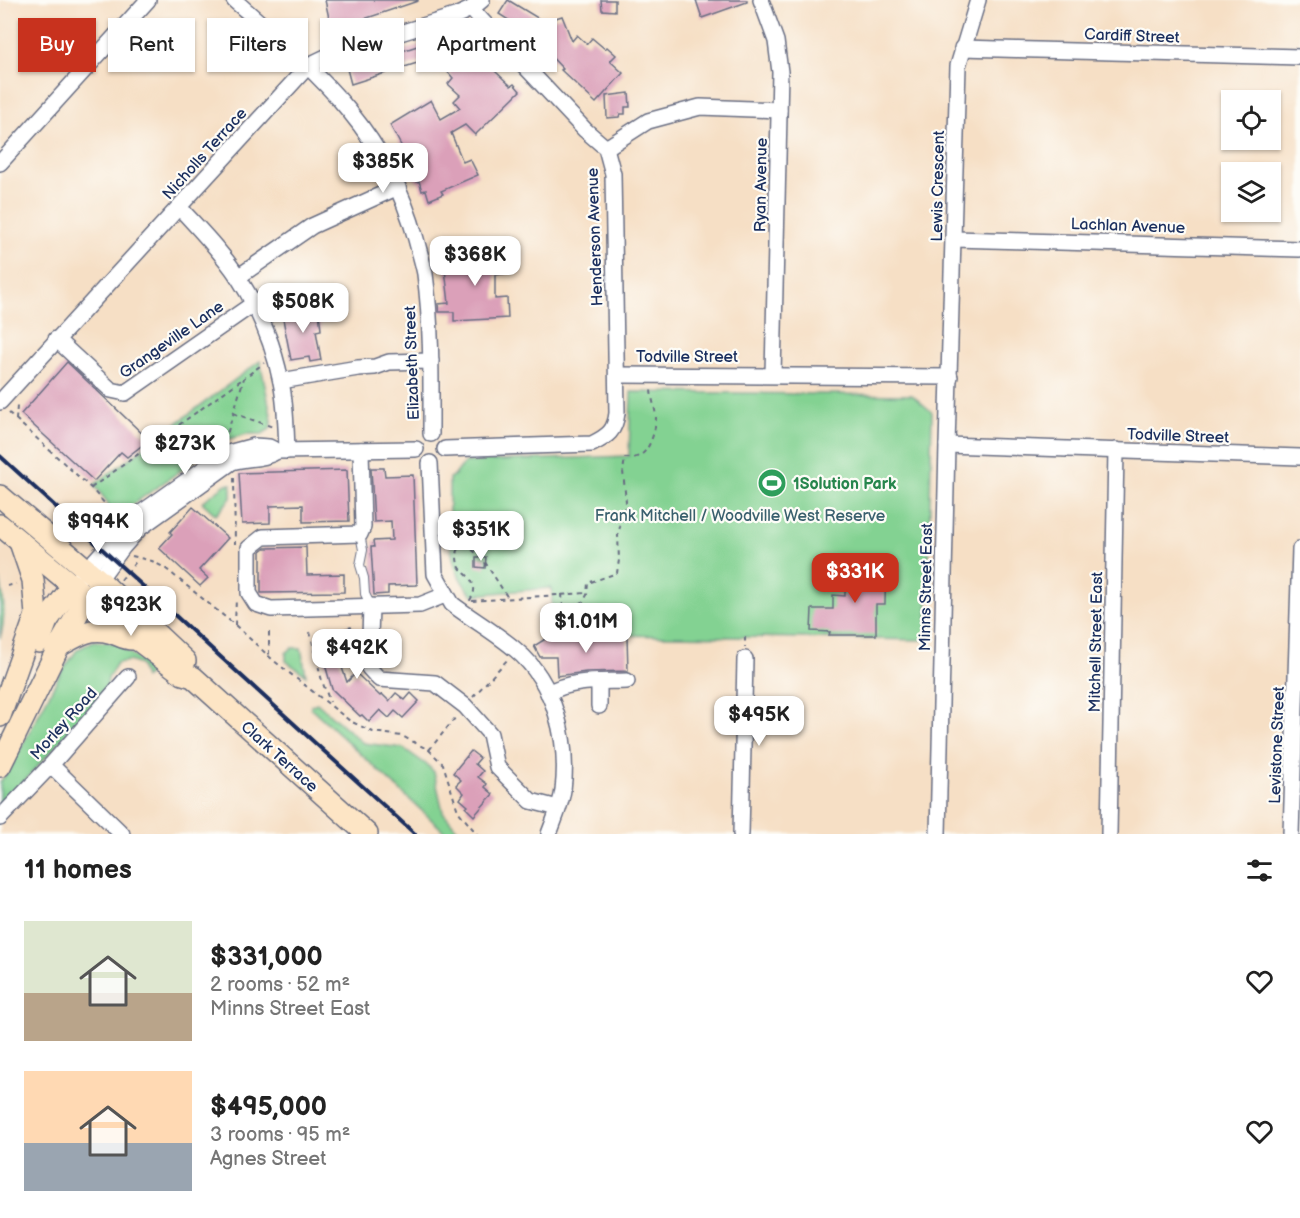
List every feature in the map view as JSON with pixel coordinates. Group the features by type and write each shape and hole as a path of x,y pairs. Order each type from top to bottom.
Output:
{"main road":[{"path":"0,496 93,583"},
{"path":"0,525 20,542 93,583"},
{"path":"0,716 36,615 33,580 20,542"},
{"path":"0,766 93,583"},
{"path":"18,667 33,658 47,621 93,583"},
{"name":"Clark Terrace","path":"93,583 138,640 183,674 193,677 367,834"},
{"name":"Clark Terrace","path":"93,583 191,667 193,677"},
{"path":"59,646 94,630 138,640"}],"street":[{"path":"0,163 148,0"},
{"name":"Elizabeth Street","path":"234,0 309,65 352,112 385,162 398,187 407,207 424,272 428,305 431,434"},
{"name":"Ryan Avenue","path":"761,0 776,41 780,72 773,374"},
{"name":"Lewis Crescent","path":"950,377 958,66 978,0"},
{"name":"Nicholls Terrace","path":"4,407 56,339 309,65 332,54 476,5"},
{"name":"Henderson Avenue","path":"476,5 585,130 606,148 613,174 617,375"},
{"name":"Cardiff Street","path":"962,48 1300,57"},
{"path":"606,148 648,121 700,107 779,110"},
{"path":"238,277 312,226 398,187"},
{"path":"179,207 238,277 253,304 273,351 281,381 286,426 282,451"},
{"name":"Lachlan Avenue","path":"954,238 1300,249"},
{"name":"Grangeville Lane","path":"56,339 111,390 125,393 253,304"},
{"path":"281,381 375,367 393,362 430,361"},
{"name":"Todville Street","path":"445,449 592,444 608,437 616,426 617,375 773,374 950,377"},
{"name":"Minns Street East","path":"938,834 946,445 950,377"},
{"path":"431,434 440,438 445,449 441,459 430,463 421,460 416,449 420,439 431,434"},
{"name":"Todville Street","path":"946,445 1300,457"},
{"path":"93,583 114,540 139,514 228,453 254,446 270,447 282,451 416,449"},
{"path":"361,450 363,527 360,534 263,537 249,548 249,593 256,604 271,609 420,605 445,595"},
{"name":"Mitchell Street East","path":"1109,834 1116,450"},
{"path":"430,463 435,574 445,595 452,604 528,661 548,693 559,725 564,760 563,791 549,834"},
{"name":"Levistone Street","path":"1291,834 1300,549"},
{"path":"371,606 369,668 380,679 435,683 465,706 490,734 497,767 531,801 558,808"},
{"path":"741,834 745,659"},
{"name":"Morley Road","path":"0,818 51,765 128,677"},
{"path":"548,693 562,685 573,683 627,681"},
{"path":"599,682 599,706"},
{"path":"51,765 122,834"}],"lane":[{"path":"360,534 363,550 360,565 365,594 371,606"}],"path":[{"path":"91,488 264,363"},
{"path":"224,444 244,378"},
{"path":"553,608 583,602 588,583 617,573 618,535 626,502 623,471 625,458 637,458 645,452 650,441 656,419 655,408 651,400 651,387"},
{"path":"4,407 91,488 106,505 107,516 102,527 114,540"},
{"path":"233,413 272,427 286,426"},
{"path":"446,523 483,559 508,598"},
{"path":"461,540 457,550 457,561 475,591 469,602 587,593"},
{"path":"93,583 138,559 152,561 165,568 350,721 373,732 402,736 429,750 443,764 458,811 477,834"},
{"path":"7,586 20,584"},
{"path":"562,594 563,606"},
{"path":"269,632 269,656"},
{"path":"310,632 330,705"},
{"path":"429,750 516,650"}],"green space":[{"path":"260,361 272,420 270,429 262,434 247,434 222,441 111,520 108,503 94,485"},
{"name":"Frank Mitchell / Woodville West Reserve","path":"631,392 912,395 932,412 927,640 552,634 552,592 550,588 473,595 463,584 452,556 449,478 455,475 465,462 629,456"},
{"path":"226,484 231,484 231,498 216,515 202,502"},
{"path":"0,579 4,608 0,638"},
{"path":"93,641 116,643 153,670 144,678 140,665 129,661 117,663 108,678 106,691 0,808 0,782 10,769 60,674 77,650"},
{"path":"292,648 301,648 306,675 286,661 286,653"},
{"path":"317,703 363,743 403,748 427,765 434,772 443,812 461,834 447,834 311,708 311,705"}],"building":[{"path":"325,0 418,0 367,18 329,18"},
{"path":"508,0 537,18 505,18 499,14"},
{"path":"601,0 615,0 615,11 602,10"},
{"path":"696,0 747,0 747,2 702,18"},
{"path":"562,16 572,41 577,35 587,44 592,38 605,49 607,47 616,55 610,61 623,73 596,103 561,70 563,69 557,63 556,18"},
{"path":"416,46 416,63 404,67 404,50"},
{"path":"348,72 389,72 351,84"},
{"path":"448,72 496,72 520,91 475,135 465,125 451,133 463,162 470,159 478,175 441,191 443,194 429,200 426,190 422,191 419,181 413,178 404,151 390,125 431,100 441,119 460,108 454,101 460,95 448,84 453,78"},
{"path":"629,93 630,107 625,107 625,114 607,118 606,96"},
{"path":"505,250 508,273 495,275 495,299 507,298 508,318 454,321 454,312 439,312 438,304 449,303 444,261"},
{"path":"313,309 313,313 319,312 321,330 316,331 321,360 310,362 309,357 291,360 282,314"},
{"path":"67,362 149,440 127,457 121,452 94,481 21,414"},
{"path":"371,468 384,468 385,476 413,475 417,585 388,586 388,594 374,595 371,547 374,547 373,541 392,540 391,521 374,522"},
{"path":"347,470 349,521 303,522 303,505 270,506 270,523 242,524 239,473"},
{"path":"193,507 228,538 199,570 208,578 200,586 159,548"},
{"path":"306,547 307,575 344,574 344,592 261,593 261,551 265,548"},
{"path":"476,557 486,557 485,568 476,567"},
{"path":"864,558 886,558 885,604 876,604 876,635 829,635 830,632 811,631 812,609 833,609 833,595 845,596 845,580 864,581"},
{"path":"351,627 358,650 338,656 347,682 356,673 380,696 382,694 389,701 396,693 405,700 411,693 419,701 403,718 395,711 389,718 380,710 369,722 332,689 317,636"},
{"path":"627,636 628,671 586,672 557,676 556,657 540,657 534,646 547,638"},
{"path":"471,751 480,758 475,764 483,771 478,777 487,784 485,787 493,794 474,816 460,799 464,793 456,785 461,780 453,773"}],"railway":[{"path":"0,456 415,834"}],"place":[{"name":"1Solution Park","path":"772,483"}]}
